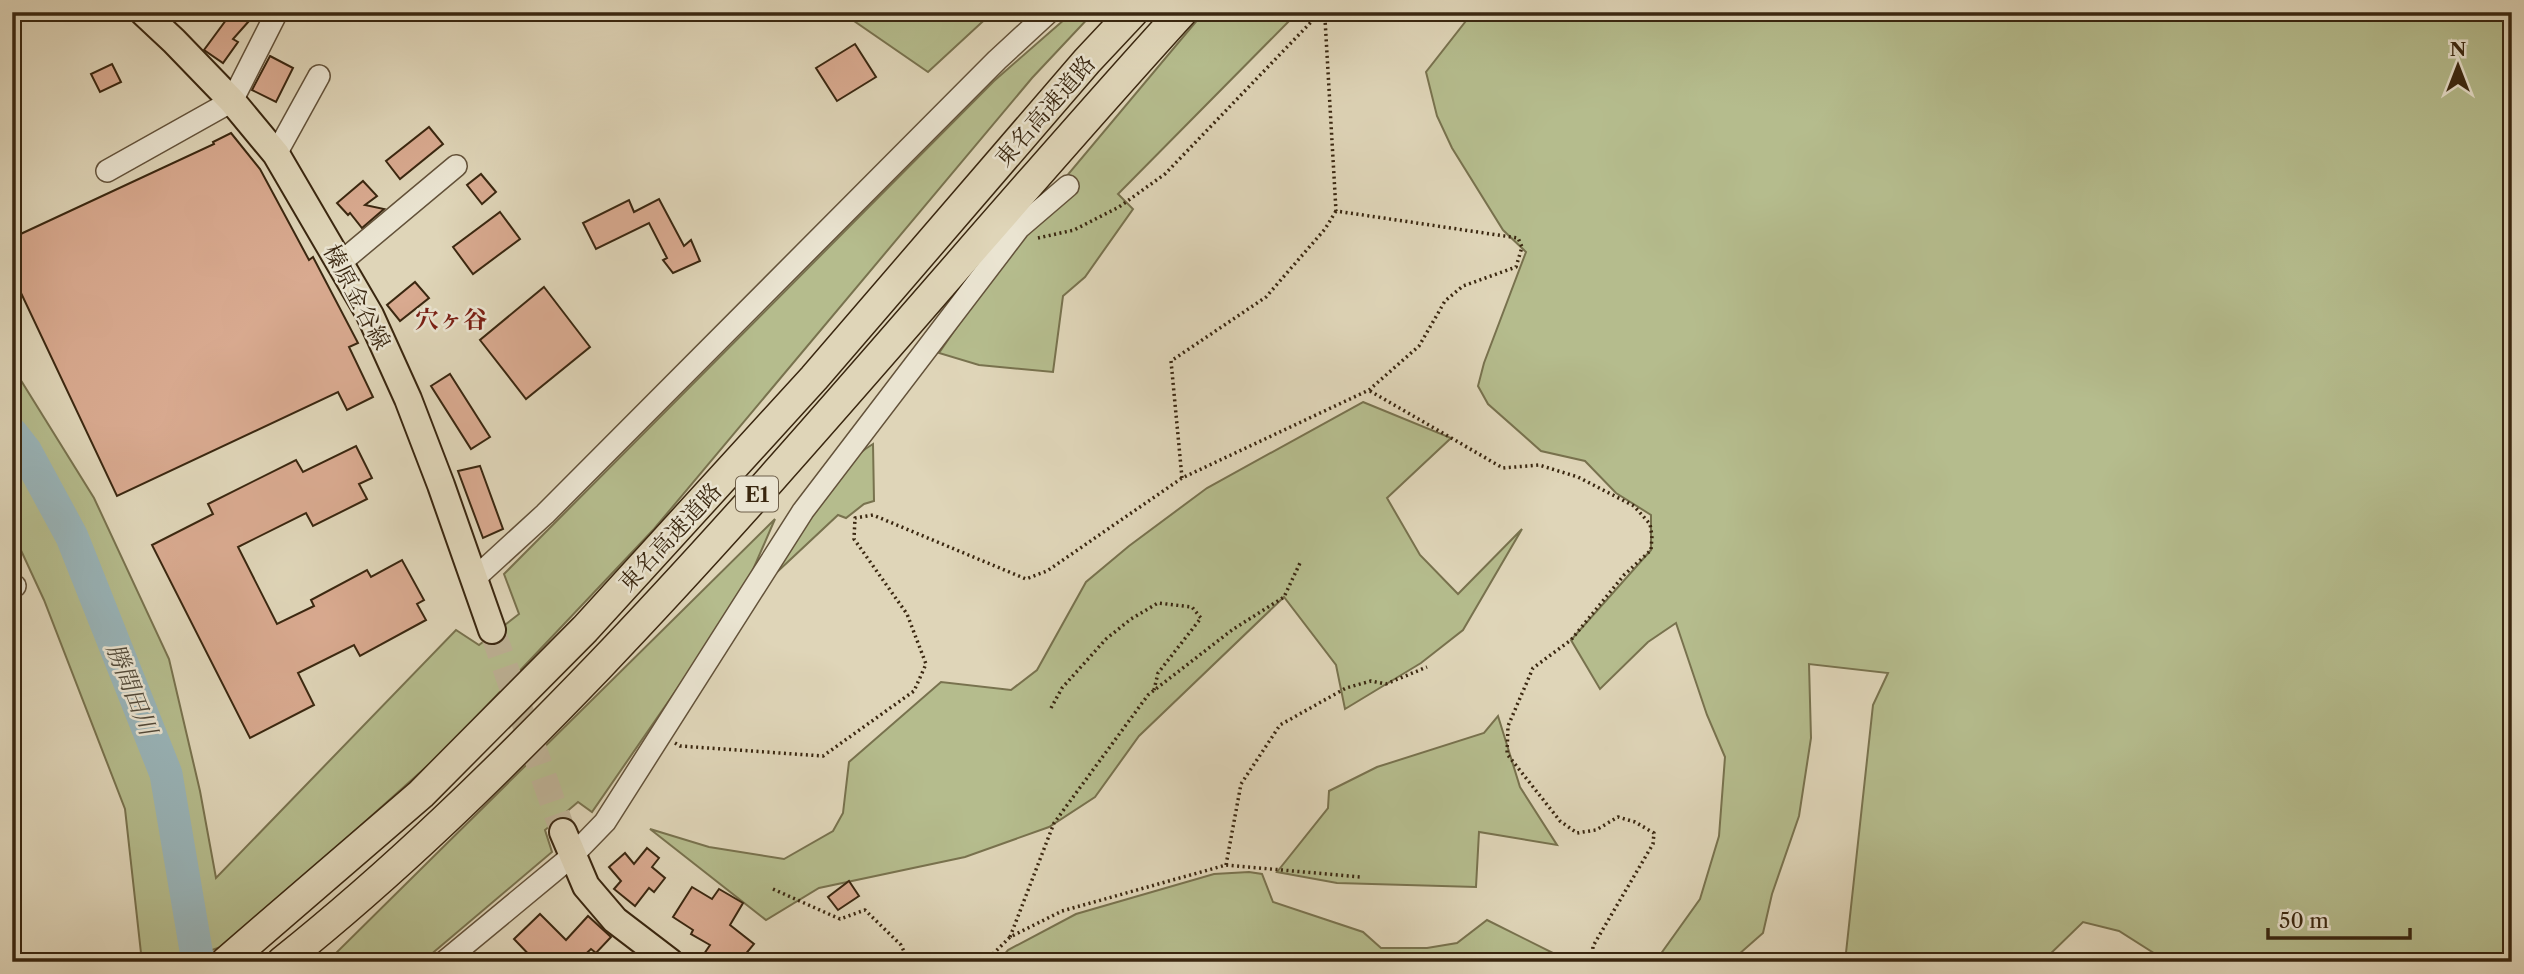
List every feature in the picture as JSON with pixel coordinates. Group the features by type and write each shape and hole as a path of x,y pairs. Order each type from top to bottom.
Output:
{"highway":[{"name":"東名高速道路","path":"226,962 421,794 585,629 814,378 1087,61 1133,12"},
{"name":"東名高速道路","path":"292,954 470,798 659,603 1182,12"}],"main road":[{"name":"榛原金谷線","path":"143,12 232,101 276,154 370,315 408,400 492,630"},
{"path":"567,844 586,886 615,920 670,962"}],"street":[{"path":"107,171 232,101 277,12"},
{"path":"474,579 545,514 997,60 1049,12"},
{"path":"276,154 319,76"},
{"path":"340,263 456,166"},
{"path":"444,962 567,844 606,822 803,511 1014,234 1068,186"}],"path":[{"path":"1014,234 1040,239 1074,230 1119,207 1165,174 1314,19 1325,19 1336,211 1325,229 1266,297 1171,361 1182,478"},
{"path":"661,736 680,746 824,756 914,691 926,664 907,614 854,539 855,517 873,515 1026,579 1047,571 1182,478 1369,390 1419,346 1446,301 1463,286 1516,267 1522,247 1518,238 1336,211"},
{"path":"1369,390 1503,468 1539,465 1578,477 1634,506 1650,524 1653,536 1651,550 1624,575 1571,640 1533,668 1508,726 1507,754 1560,821 1577,833 1596,830 1618,817 1635,822 1654,833 1653,844 1593,946 1592,962"},
{"path":"1010,937 1054,824 1148,695 1232,630 1284,597 1300,562"},
{"path":"1051,708 1062,688 1097,649 1131,619 1158,603 1192,607 1201,618 1158,673 1154,690"},
{"path":"1226,865 1241,785 1280,725 1346,688 1371,681 1386,684 1427,667"},
{"path":"985,962 1010,937 1062,911 1226,865 1360,877"},
{"path":"773,889 840,919 865,910 901,945 909,962"}],"green space":[{"path":"841,12 993,12 928,72"},
{"path":"1073,12 1094,12 1032,78 654,529 443,752 227,945 176,962 142,962 125,809 44,600 12,531 12,366 94,498 169,659 200,791 216,878 456,630 479,645 519,614 504,574 994,81"},
{"path":"1204,12 1298,12 1118,194 1133,209 1085,277 1063,296 1053,372 979,365 939,353 1034,215"},
{"path":"1473,12 2512,12 2512,962 2168,962 2119,931 2083,922 2043,961 2031,953 2007,962 1845,962 1873,705 1888,673 1809,664 1811,738 1799,816 1772,894 1763,933 1730,962 1655,962 1700,899 1719,836 1725,757 1707,715 1676,623 1648,642 1600,689 1571,640 1651,550 1651,515 1616,493 1585,461 1541,451 1488,404 1478,386 1484,363 1526,252 1503,230 1452,148 1437,116 1426,72"},
{"path":"1363,402 1451,438 1387,498 1420,555 1458,594 1522,529 1463,630 1421,663 1345,709 1336,665 1284,597 1139,736 1095,797 1049,827 965,857 819,888 766,920 650,829 709,847 784,859 833,831 843,813 849,762 941,682 1011,690 1037,670 1086,582 1129,546 1207,488"},
{"path":"873,444 874,501 864,504 846,518 838,515 776,573 831,484 859,454"},
{"path":"775,519 742,595 592,812 578,802 545,830 552,852 422,962 345,962 337,952"},
{"path":"1498,716 1520,787 1557,845 1479,832 1476,887 1337,883 1277,872 1328,808 1329,791 1377,767 1484,733"},
{"path":"1214,874 1262,874 1273,902 1363,932 1381,948 1427,948 1457,943 1487,920 1571,962 998,962 1008,950 1076,914"}],"building":[{"path":"232,12 257,12 233,39 238,42 223,63 204,50"},
{"path":"855,44 876,77 837,101 816,68"},
{"path":"270,56 293,68 276,102 252,90"},
{"path":"112,64 121,82 100,92 91,74"},
{"path":"429,127 443,144 400,179 386,161"},
{"path":"231,133 260,169 309,260 313,257 358,343 349,347 373,397 347,410 338,392 117,496 12,274 12,238 214,144 213,142"},
{"path":"481,174 496,192 482,204 467,185"},
{"path":"363,181 377,196 365,205 384,209 362,228 350,213 348,215 337,203"},
{"path":"659,199 684,246 691,240 700,261 673,273 663,260 667,258 649,223 596,249 583,223 629,200 634,212"},
{"path":"500,212 520,239 473,274 453,247"},
{"path":"415,282 429,298 400,321 387,305"},
{"path":"544,287 590,347 526,399 480,340"},
{"path":"450,374 490,437 471,449 431,386"},
{"path":"356,446 372,478 359,484 367,499 313,526 306,513 238,547 277,624 314,606 311,600 367,570 371,577 402,560 424,600 417,604 426,620 360,656 354,645 298,673 314,705 250,738 152,545 213,514 208,504 296,460 303,472"},
{"path":"480,466 503,529 483,538 458,471"},
{"path":"647,848 659,858 652,867 665,878 654,892 649,888 635,906 614,889 621,881 609,867 625,853 634,864"},
{"path":"849,881 859,896 838,910 828,897"},
{"path":"692,887 712,899 719,889 743,903 730,925 754,944 739,962 714,962 704,954 710,945 691,934 693,930 673,917"},
{"path":"540,914 566,940 588,916 611,937 596,953 591,949 577,962 536,962 514,939"}],"waterway":[{"name":"勝間田川","path":"12,434 26,452 72,537 166,774 198,962"}],"tunnel":[{"path":"492,630 563,832"}],"district":[{"name":"穴ヶ谷","path":"451,319"}]}
